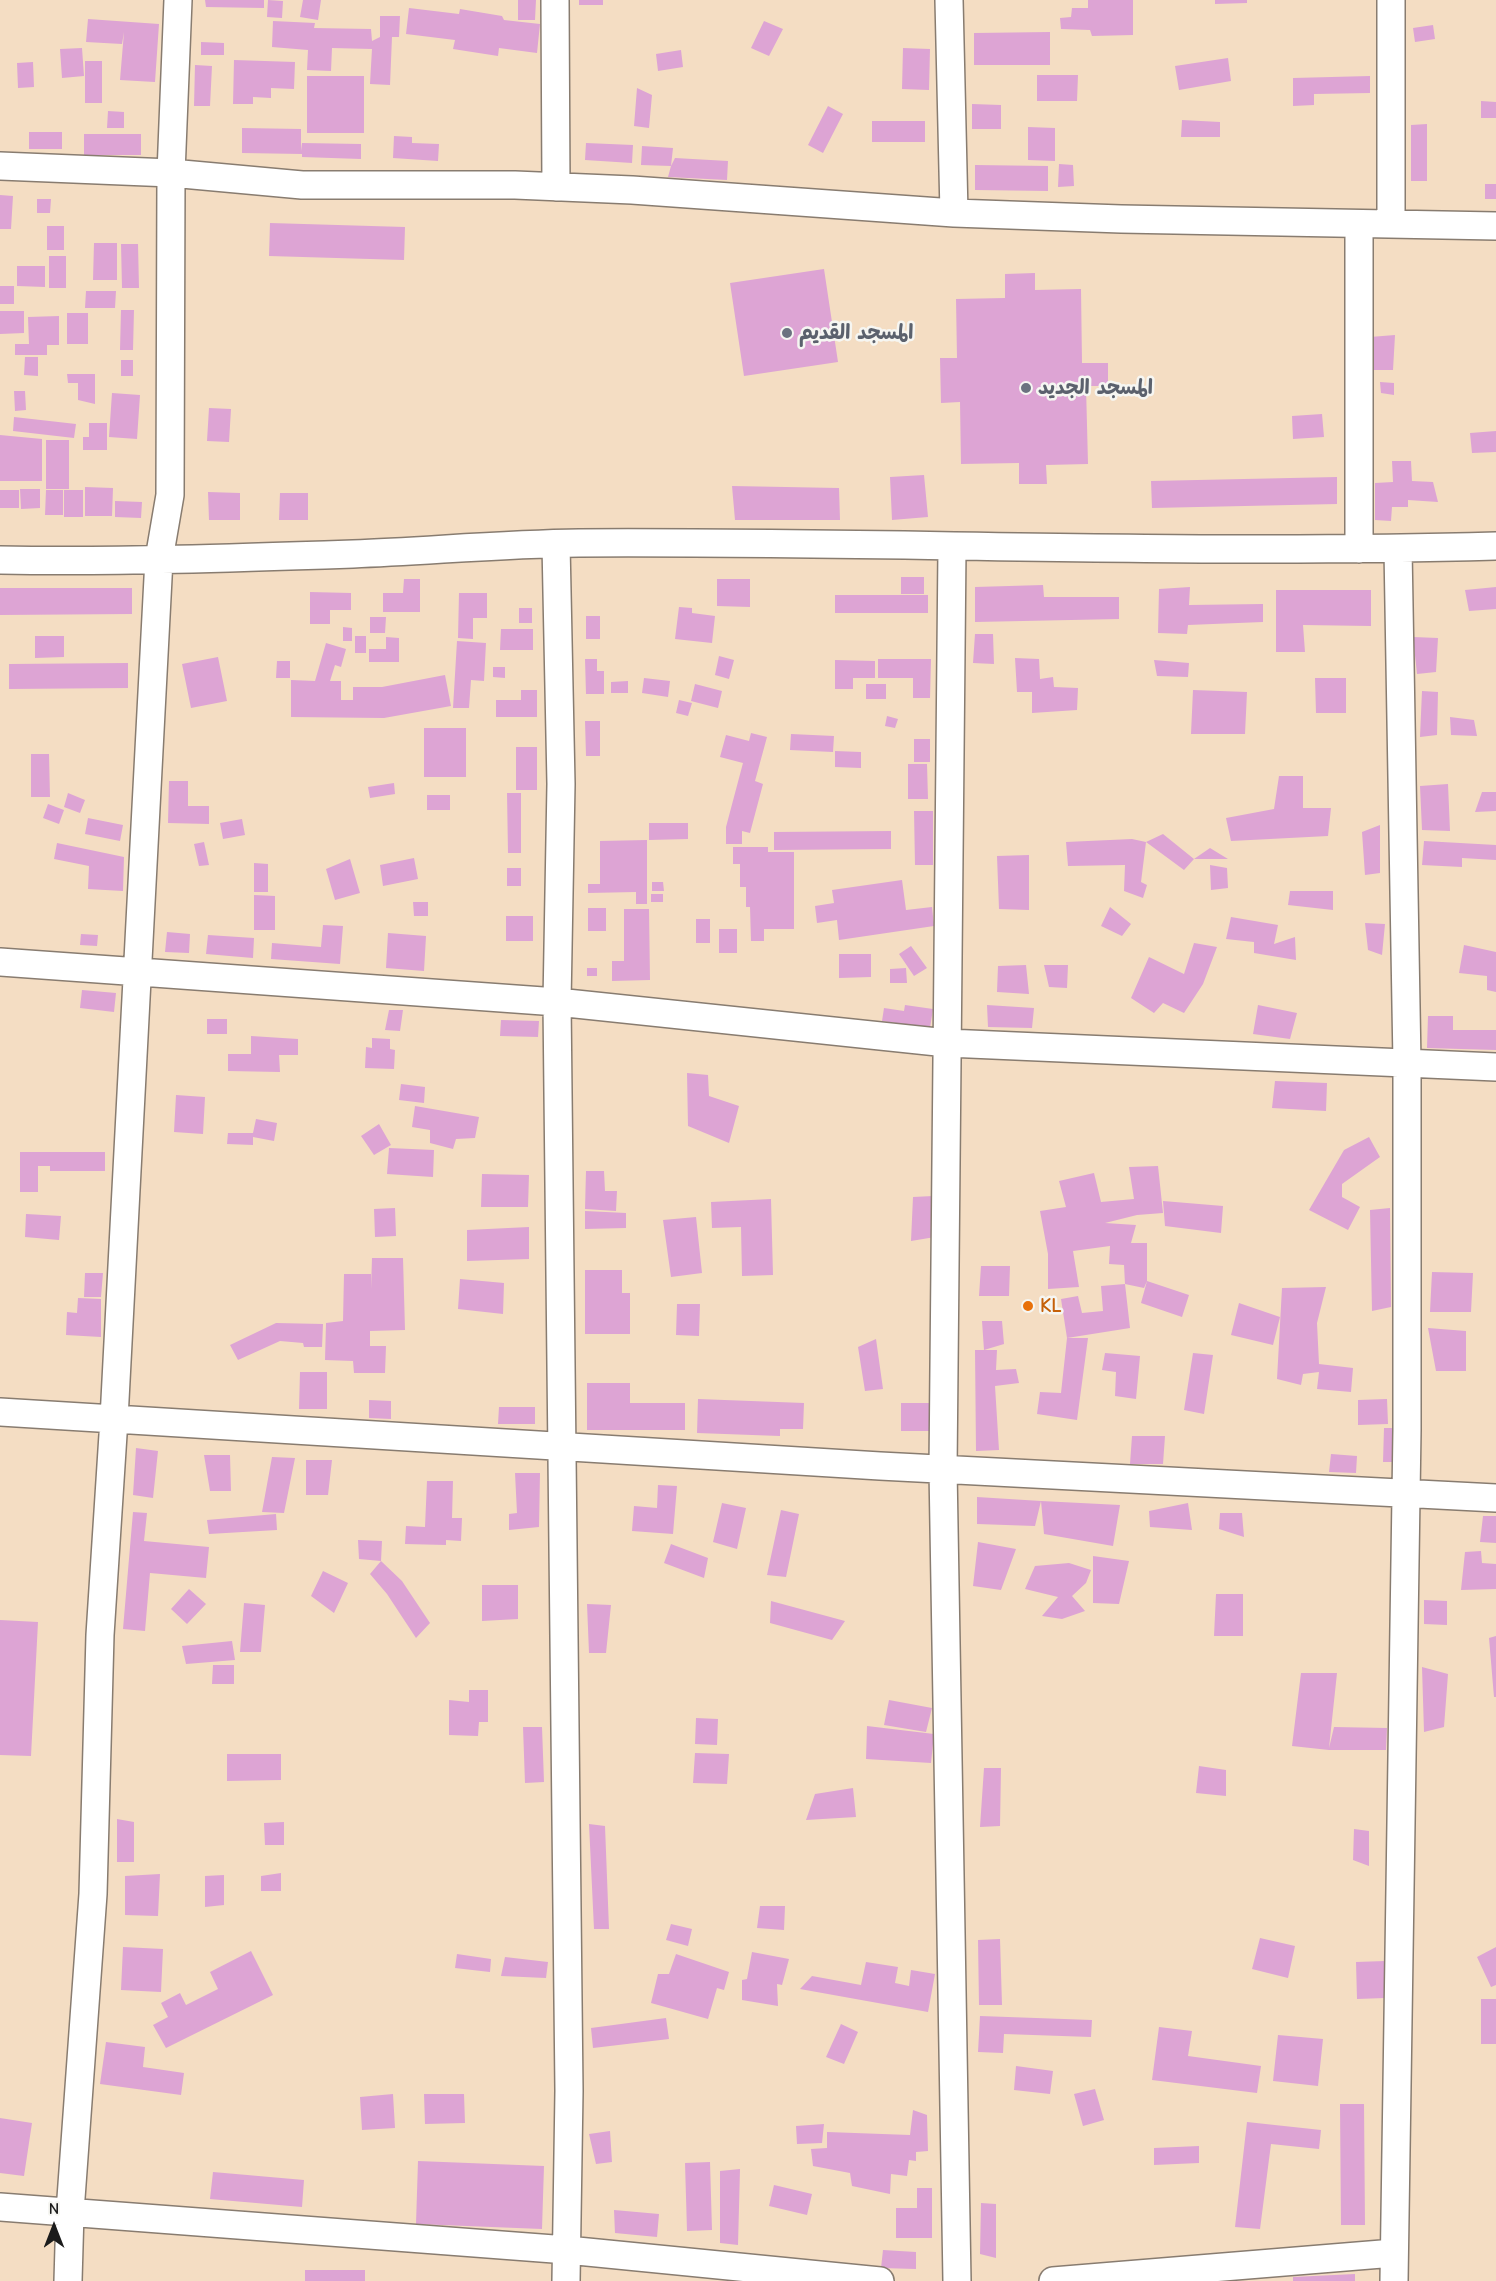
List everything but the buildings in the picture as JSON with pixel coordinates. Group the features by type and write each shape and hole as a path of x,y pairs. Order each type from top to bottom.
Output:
{"street":[{"path":"69,2281 70,2212 93,1894 100,1635 114,1419 159,559 170,495 171,173 178,0"},
{"path":"555,0 556,187"},
{"path":"949,0 954,213"},
{"path":"1391,0 1391,224"},
{"path":"0,166 171,173 302,185 556,187 954,213 1496,226"},
{"path":"1359,224 1359,549"},
{"path":"556,544 561,784 557,1002 569,2091 566,2281"},
{"path":"0,560 159,559 556,544 1359,549 1496,546"},
{"path":"952,548 943,1469 957,2281"},
{"path":"1394,2281 1406,1494 1407,1063 1398,549"},
{"path":"0,962 138,970 557,1002 947,1043 1496,1066"},
{"path":"0,1412 943,1469 1496,1498"},
{"path":"0,2207 567,2250 880,2281"},
{"path":"1053,2281 1394,2253"}],"place":[{"name":"المسجد القديم","path":"787,333"},
{"name":"المسجد الجديد","path":"1026,388"},
{"name":"KL","path":"1028,1306"}]}
